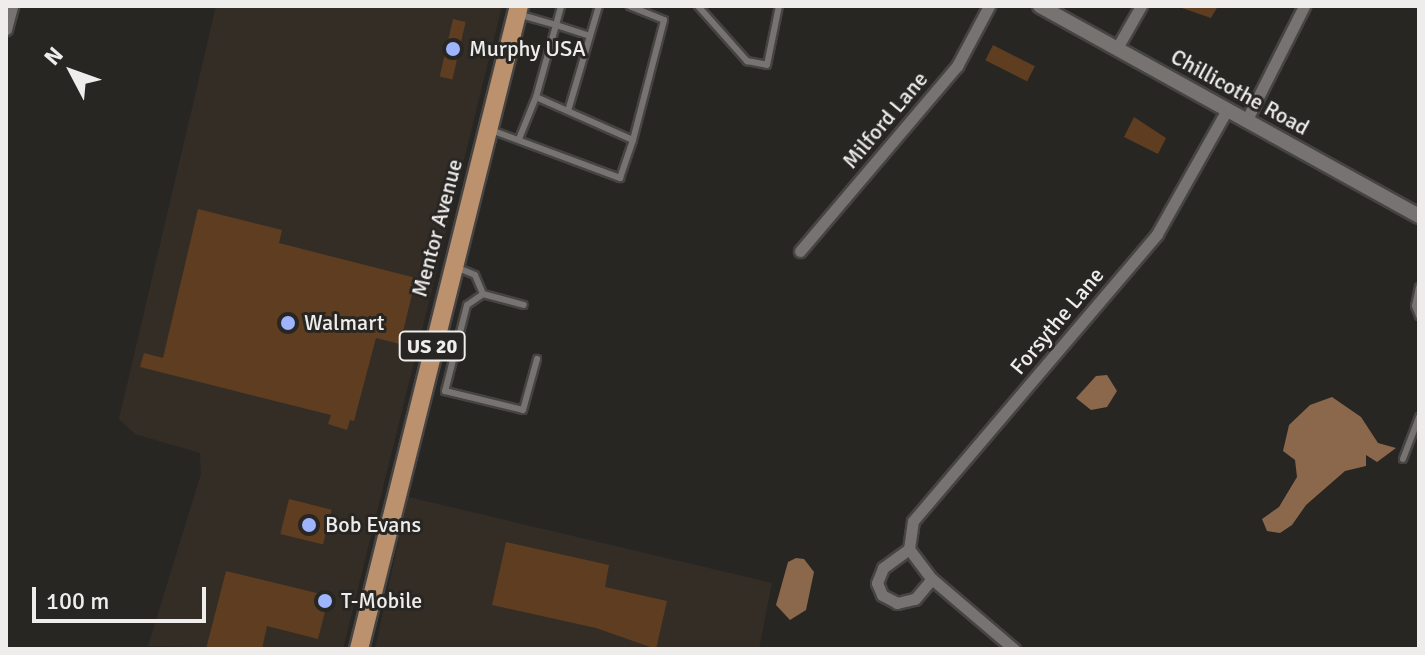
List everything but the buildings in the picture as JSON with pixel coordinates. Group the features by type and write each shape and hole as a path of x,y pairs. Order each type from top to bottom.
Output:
{"main road":[{"name":"Mentor Avenue","path":"359,649 450,266 518,10"}],"street":[{"path":"6,29 12,6"},
{"name":"Milford Lane","path":"800,251 957,66 989,6"},
{"name":"Chillicothe Road","path":"1040,6 1419,216"},
{"path":"1117,48 1141,6"},
{"path":"1246,121 1304,6"},
{"name":"Forsythe Lane","path":"909,549 913,521 1157,234 1227,110"},
{"path":"932,579 915,599 897,603 882,595 877,583 883,568 909,549 932,579 1014,649"}],"lane":[{"path":"519,139 536,97 561,6"},
{"path":"568,111 599,6"},
{"path":"488,129 620,178 664,20 630,6"},
{"path":"698,6 747,61 767,65 779,6"},
{"path":"518,10 590,36"},
{"path":"536,97 633,140"},
{"path":"450,266 475,275 483,294"},
{"path":"1419,287 1415,306 1419,316"},
{"path":"524,305 483,294 467,305 445,391 523,410 537,359"},
{"path":"1403,459 1419,417"}],"path":[{"path":"1286,495 1304,510"}],"shaded area":[{"path":"216,6 502,6 343,649 148,646 201,474 200,453 135,434 119,419"},
{"path":"1107,375 1117,391 1107,407 1091,410 1076,398 1096,376"},
{"path":"1332,397 1361,417 1378,443 1396,448 1377,462 1366,455 1366,466 1345,471 1306,505 1292,525 1280,533 1267,531 1262,519 1279,507 1297,477 1295,460 1283,451 1289,425 1310,405"},
{"path":"408,497 772,583 759,649 375,649"},
{"path":"796,558 804,559 814,572 806,610 790,620 776,605 788,562"}],"place":[{"name":"Murphy USA","path":"453,49"},
{"name":"Walmart","path":"288,323"},
{"name":"Bob Evans","path":"309,525"},
{"name":"T-Mobile","path":"325,601"}]}
